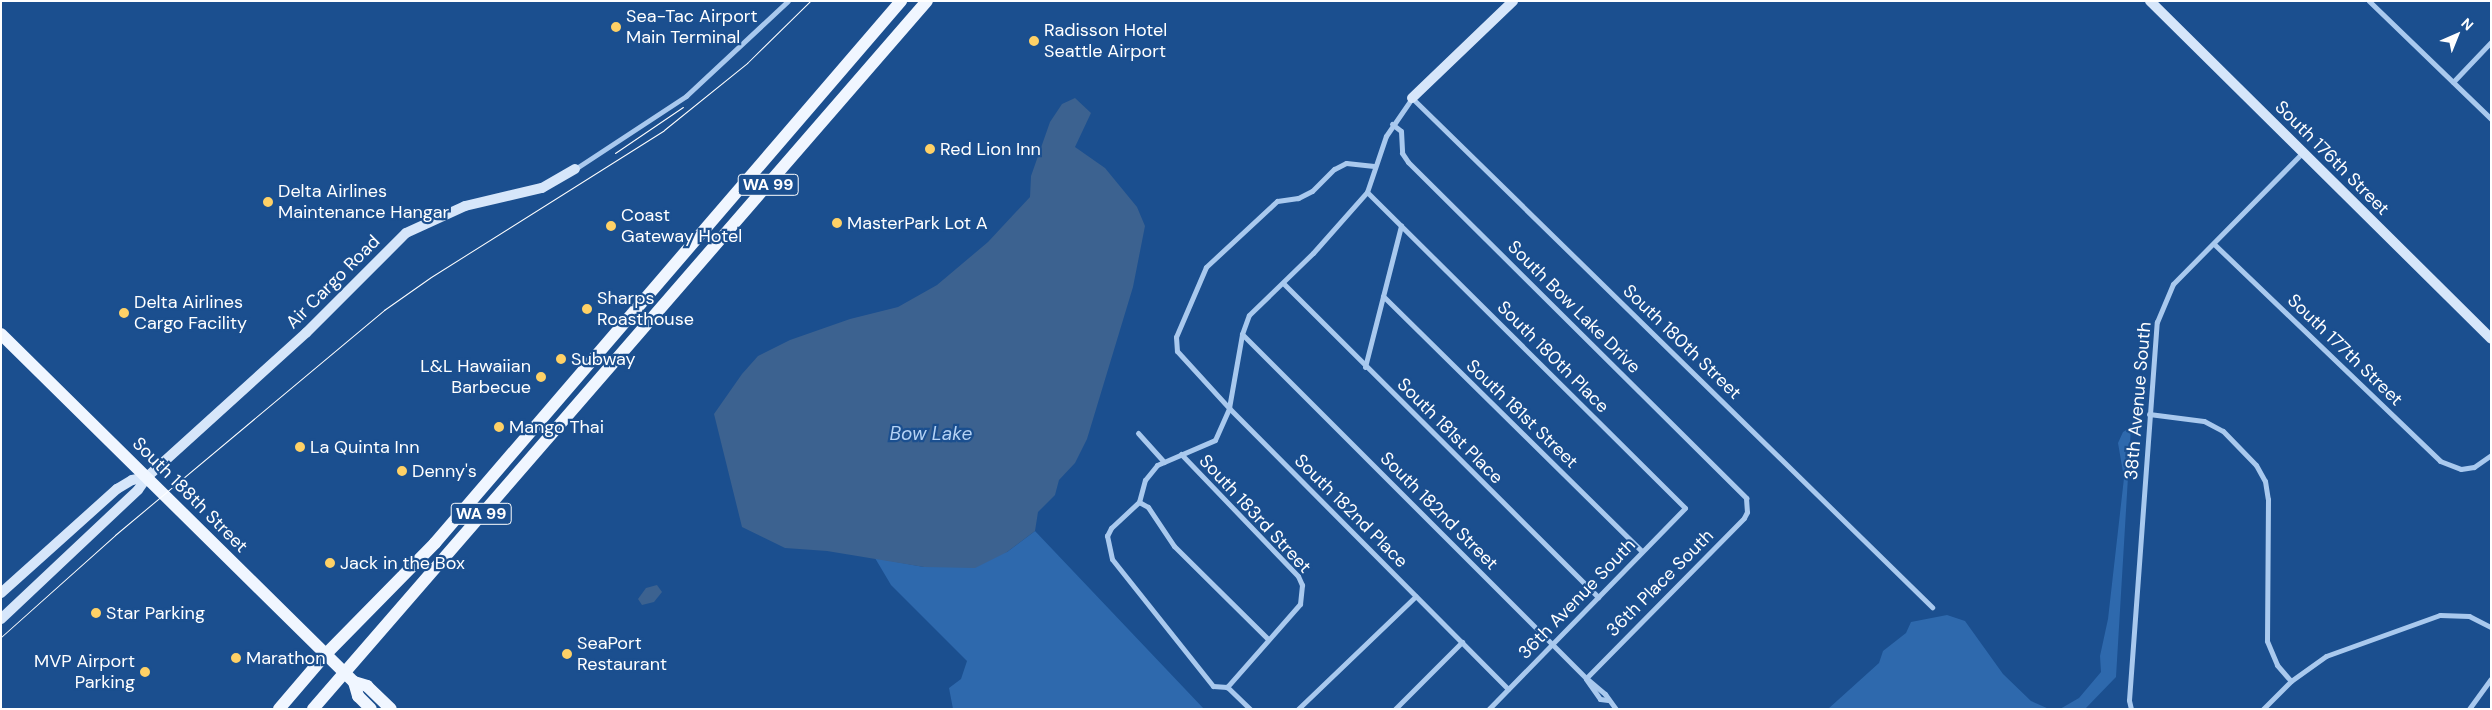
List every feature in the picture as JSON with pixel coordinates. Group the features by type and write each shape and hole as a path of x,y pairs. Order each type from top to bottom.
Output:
{"main road":[{"name":"WA 99","path":"279,709 326,654 435,543 901,1"},
{"name":"WA 99","path":"313,709 349,677 927,1"},
{"name":"South 188th Street","path":"1,334 349,677 367,686 391,709"},
{"name":"South 188th Street","path":"349,677 358,696 371,709"}],"street":[{"name":"Air Cargo Road","path":"147,477 306,333 406,233 466,206 542,188 575,169 686,96 788,1"},
{"path":"1250,709 1226,687 1213,686 1112,559 1107,546 1111,528 1139,502 1145,480 1164,462 1215,440 1228,408 1242,334 1249,315 1284,283 1367,192 1374,166 1392,124 1412,98 1513,1"},
{"name":"South 176th Street","path":"2150,1 2491,339"},
{"path":"2369,1 2491,119"},
{"path":"2453,82 2491,42"},
{"name":"South 180th Street","path":"1412,98 1932,607"},
{"name":"South Bow Lake Drive","path":"1392,124 1401,131 1402,153 1408,162 1740,491 1748,505"},
{"name":"38th Avenue South","path":"2131,709 2129,700 2154,334 2163,303 2173,284 2303,152"},
{"name":"South 182nd Place","path":"1374,166 1346,163 1334,169 1312,191 1298,198 1277,201 1206,267 1176,337 1177,351 1228,408 1508,688"},
{"name":"South 180th Place","path":"1367,192 1685,508"},
{"path":"1365,367 1401,226"},
{"name":"South 177th Street","path":"2214,244 2440,461 2461,469 2474,467 2491,454"},
{"name":"South 181st Place","path":"1284,283 1365,367 1598,597"},
{"name":"South 181st Street","path":"1383,296 1642,551"},
{"name":"South 182nd Street","path":"1242,334 1552,643 1586,678 1600,699 1608,700 1616,709"},
{"path":"2149,414 2204,421 2223,431 2256,465 2265,482 2268,499 2267,641 2277,664 2291,681"},
{"path":"1138,433 1164,462"},
{"name":"South 183rd Street","path":"1181,454 1298,576 1303,594 1300,604 1268,639"},
{"path":"1,593 117,490 132,480 147,477"},
{"path":"1,619 138,490 147,477"},
{"path":"1139,502 1148,507 1174,546 1268,639 1226,687"},
{"name":"36th Place South","path":"1586,678 1744,518 1748,505"},
{"name":"36th Avenue South","path":"1489,709 1685,508"},
{"path":"1298,709 1416,596"},
{"path":"2263,709 2291,681 2326,656 2440,615 2469,616 2491,627"},
{"path":"1395,709 1462,642"},
{"path":"2469,709 2491,679"}],"shaded area":[{"path":"2131,427 2116,677 2085,709 2060,709 2079,698 2101,672 2100,656 2108,619 2124,478 2118,443 2123,432"},
{"path":"1035,531 1204,709 953,709 949,688 961,679 967,661 891,585 875,558 924,567 1007,552"},
{"path":"1947,615 1965,621 2003,674 2031,701 2049,709 1828,709 1879,663 1883,651 1906,633 1911,622"}],"water":[{"name":"Bow Lake","path":"1075,98 1091,113 1075,147 1105,168 1137,207 1145,226 1133,287 1087,439 1075,463 1059,480 1055,495 1038,512 1035,531 1007,552 975,568 924,567 827,551 785,548 742,527 714,414 742,374 758,356 790,340 850,319 898,307 937,285 988,242 1030,197 1031,176 1050,122 1062,104"},
{"path":"657,585 662,592 654,602 642,605 638,599 646,588"}],"tram line":[{"path":"1,637 115,535 384,310 431,277 664,130 747,63 810,1"},
{"path":"615,153 683,107"}],"place":[{"name":"Sea-Tac Airport Main Terminal","path":"616,27"},
{"name":"Radisson Hotel Seattle Airport","path":"1034,41"},
{"name":"Red Lion Inn","path":"930,149"},
{"name":"Delta Airlines Maintenance Hangar","path":"268,202"},
{"name":"MasterPark Lot A","path":"837,223"},
{"name":"Coast Gateway Hotel","path":"611,226"},
{"name":"Sharps Roasthouse","path":"587,309"},
{"name":"Delta Airlines Cargo Facility","path":"124,313"},
{"name":"Subway","path":"561,359"},
{"name":"L&L Hawaiian Barbecue","path":"541,377"},
{"name":"Mango Thai","path":"499,427"},
{"name":"La Quinta Inn","path":"300,447"},
{"name":"Denny's","path":"402,471"},
{"name":"Jack in the Box","path":"330,563"},
{"name":"Star Parking","path":"96,613"},
{"name":"SeaPort Restaurant","path":"567,654"},
{"name":"Marathon","path":"236,658"},
{"name":"MVP Airport Parking","path":"145,672"}]}
